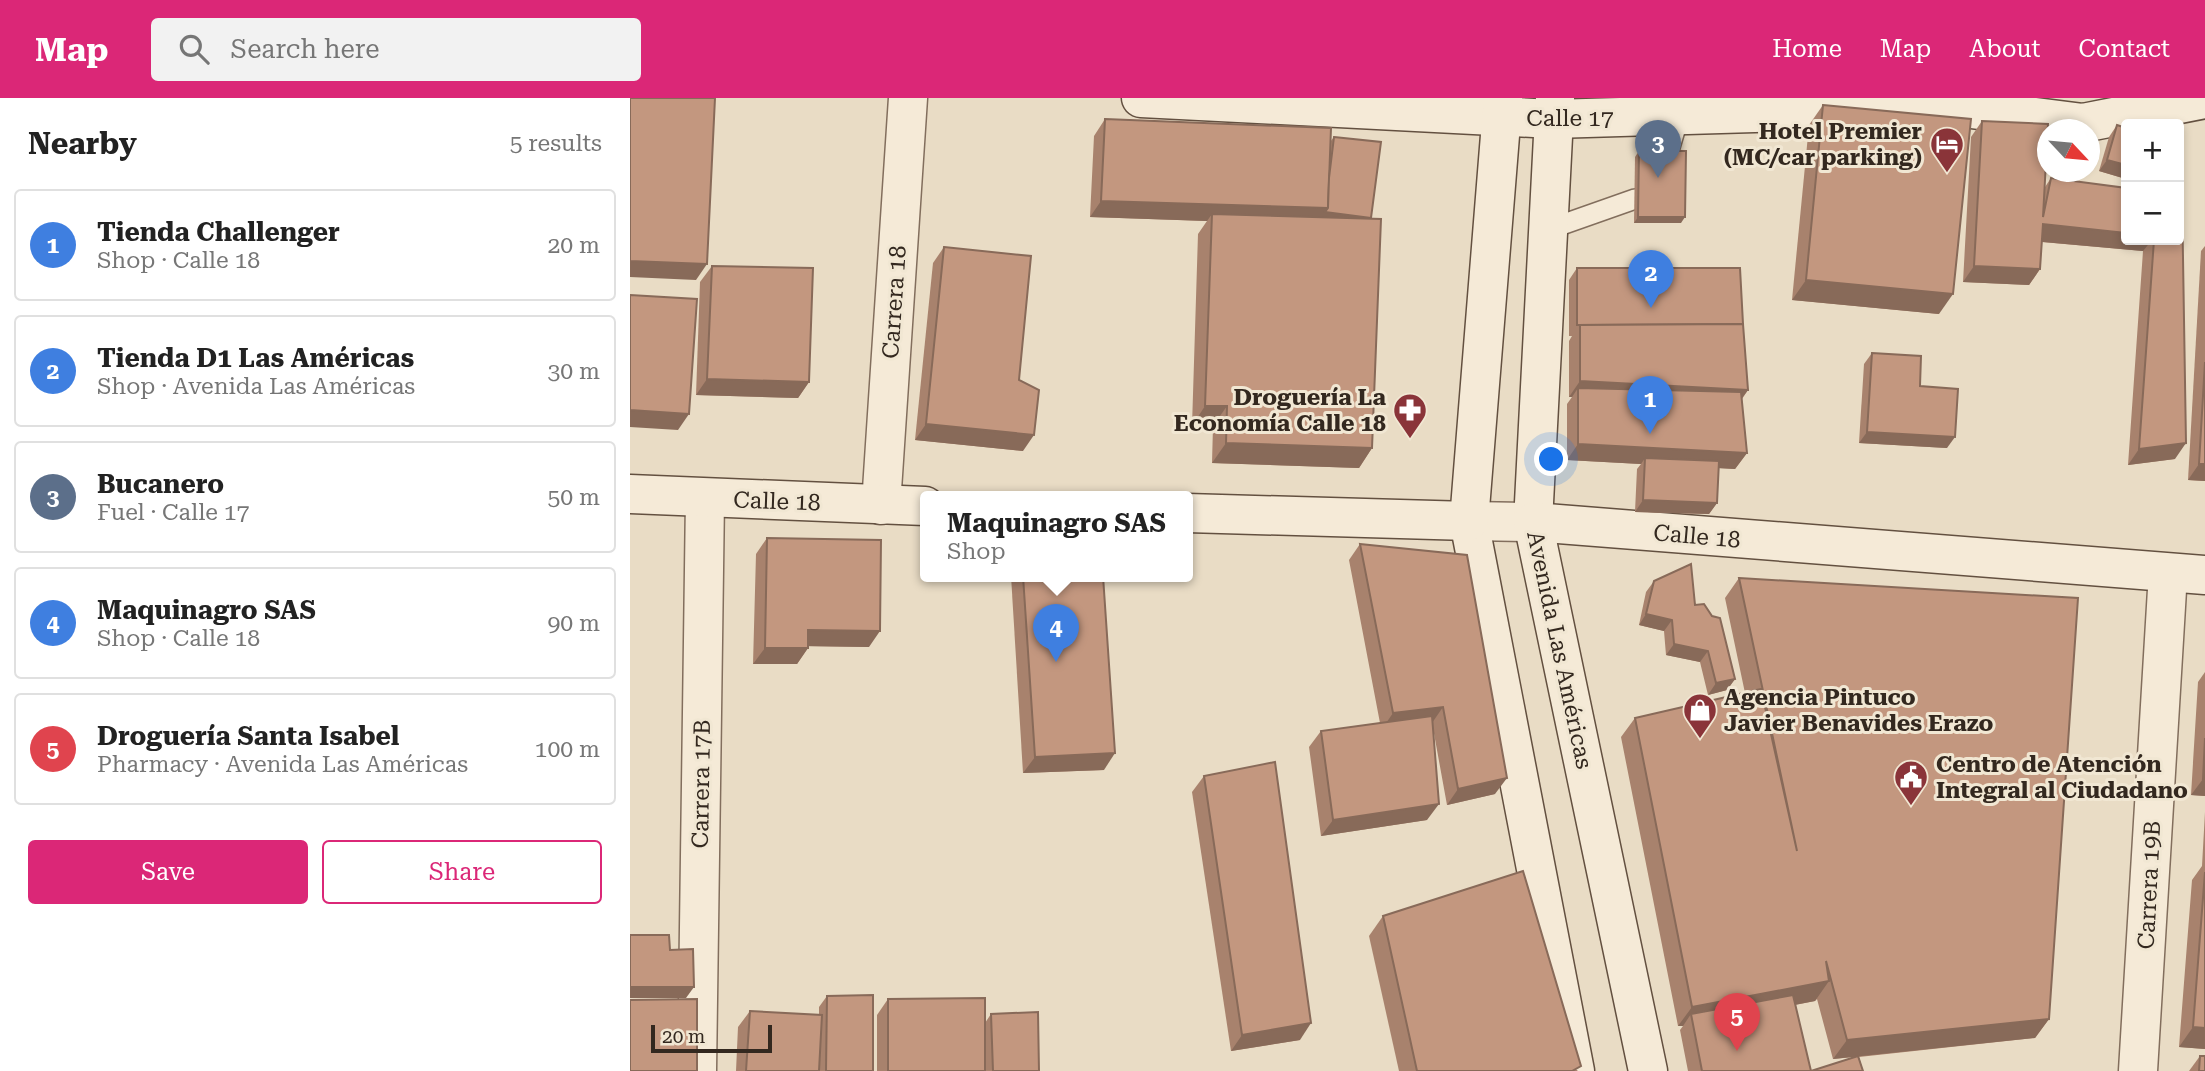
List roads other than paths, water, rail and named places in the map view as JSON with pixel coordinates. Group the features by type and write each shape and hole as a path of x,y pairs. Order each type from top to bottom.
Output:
{"street":[{"name":"Carrera 18","path":"881,505 908,98"},
{"name":"Calle 17","path":"1141,98 1554,108 1679,117 1955,107 2083,123 2205,99"},
{"path":"1503,108 1469,521 1575,1071"},
{"name":"Avenida Las Américas","path":"1554,108 1533,523 1648,1071"},
{"name":"Calle 18","path":"630,494 920,506"},
{"name":"Carrera 17B","path":"697,1071 705,498"},
{"name":"Calle 18","path":"1193,513 1533,523 2187,574"},
{"name":"Carrera 19B","path":"2138,1071 2187,574"}],"lane":[{"path":"1667,157 1679,117"},
{"path":"1547,230 1634,199"}],"place":[{"name":"Hotel Premier (MC/car parking)","path":"1947,174"},
{"name":"Bucanero","path":"1658,178"},
{"name":"Tienda D1 Las Américas","path":"1651,308"},
{"name":"Tienda Challenger","path":"1650,434"},
{"name":"Droguería La Economía Calle 18","path":"1410,440"},
{"name":"Maquinagro SAS","path":"1056,662"},
{"name":"Agencia Pintuco Javier Benavides Erazo","path":"1700,740"},
{"name":"Centro de Atención Integral al Ciudadano","path":"1911,807"},
{"name":"Droguería Santa Isabel","path":"1737,1051"}]}
